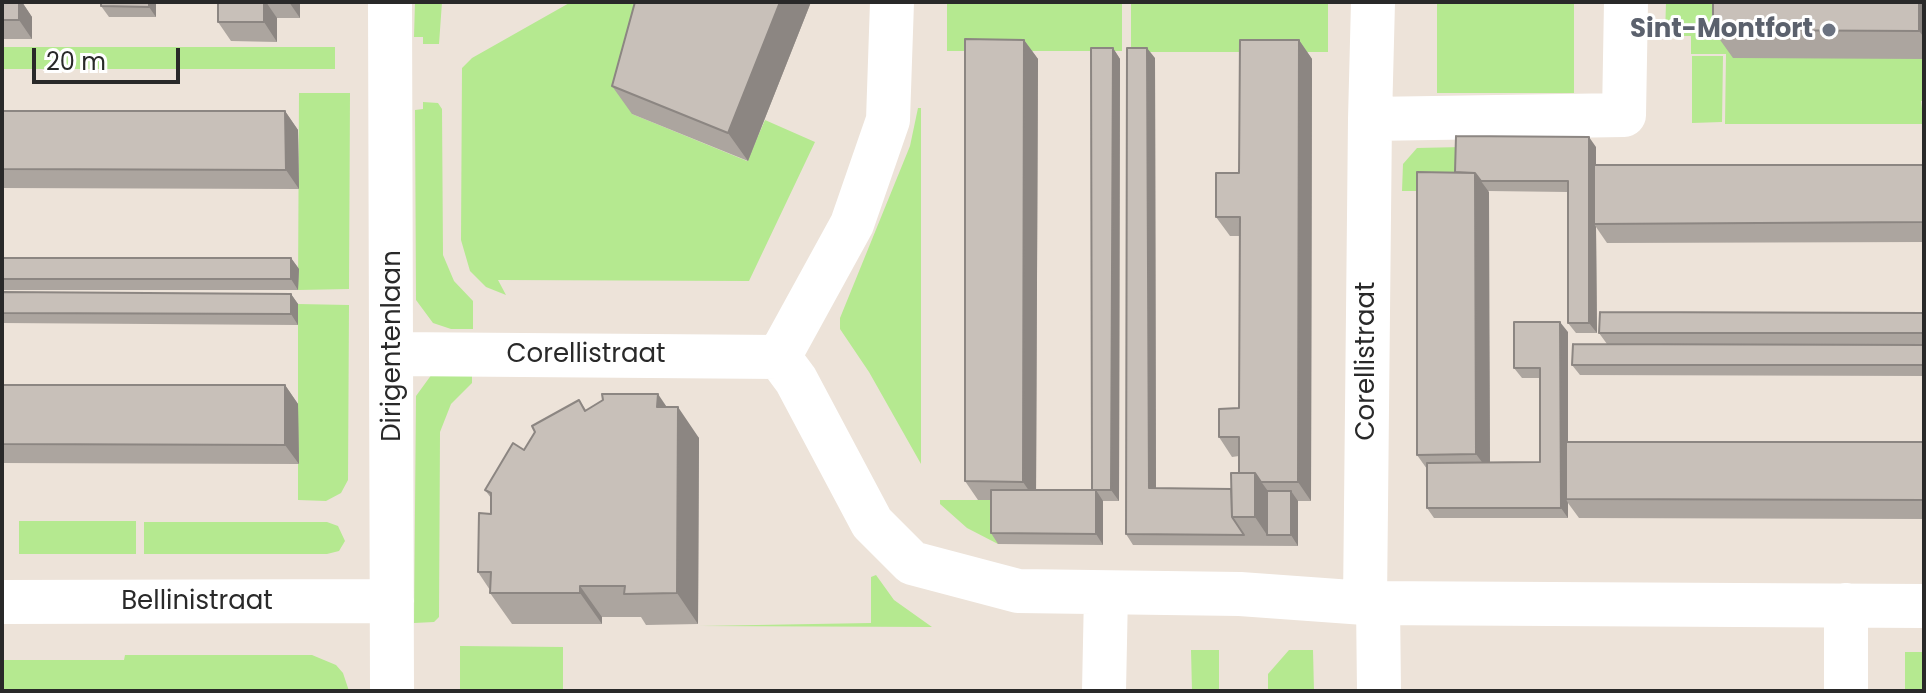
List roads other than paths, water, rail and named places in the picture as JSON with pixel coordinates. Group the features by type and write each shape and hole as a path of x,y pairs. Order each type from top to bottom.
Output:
{"street":[{"name":"Dirigentenlaan","path":"390,2 394,354 392,691"},
{"path":"892,2 888,120 852,224 779,357 796,380 872,523 912,563 1018,591 1240,594 1372,603 1924,606"},
{"name":"Corellistraat","path":"1373,2 1370,119 1372,603 1379,691"},
{"path":"1370,119 1624,115 1626,2"},
{"name":"Corellistraat","path":"394,354 779,357"},
{"path":"1104,691 1106,593"},
{"name":"Bellinistraat","path":"2,602 392,601"},
{"path":"1846,605 1846,691"}],"place":[{"name":"Sint-Montfort","path":"1829,30"}]}
